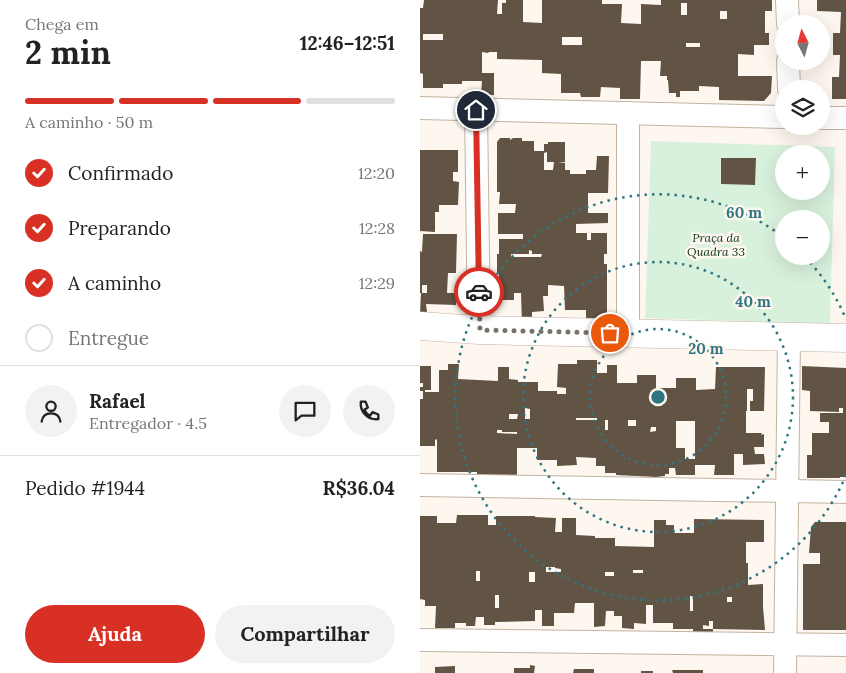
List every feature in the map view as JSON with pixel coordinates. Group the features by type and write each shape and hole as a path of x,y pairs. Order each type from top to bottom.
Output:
{"street":[{"path":"788,0 788,15"},
{"path":"420,108 775,117"},
{"path":"476,110 480,330"},
{"path":"628,113 628,333"},
{"path":"830,118 846,118"},
{"path":"420,326 480,330 846,338"},
{"path":"785,673 789,337"},
{"path":"420,485 846,492"},
{"path":"420,640 846,645"}],"green space":[{"name":"Praça da Quadra 33","path":"651,141 775,145 775,200 830,200 830,147 835,147 830,324 645,318"}],"building":[{"path":"424,0 498,0 497,14 502,14 502,3 506,3 506,0 523,0 523,22 542,23 542,0 602,0 602,4 622,4 621,23 641,24 641,4 661,5 661,0 772,0 772,11 765,11 765,33 769,33 769,45 754,45 754,55 738,54 738,76 772,76 771,93 764,101 719,100 719,87 699,86 699,91 680,91 680,97 676,97 676,93 669,93 667,76 660,76 661,61 641,61 640,99 620,99 620,88 601,87 600,97 581,97 580,93 561,93 561,74 542,73 542,60 497,59 497,52 482,52 482,73 494,73 494,95 481,95 482,81 462,81 462,84 443,84 443,88 423,88 423,74 420,73 420,8 423,8","holes":["681,3 687,3 687,15 681,15","720,11 727,11 727,19 720,19","423,34 443,34 443,40 423,40","562,37 582,37 582,45 562,45","686,43 700,43 700,47 686,47"]},
{"path":"817,0 846,0 846,99 832,99 832,77 839,77 840,55 833,55 833,33 840,33 841,12 817,11"},
{"path":"500,138 510,138 510,140 522,138 522,141 534,141 534,151 544,151 544,144 548,144 548,142 565,142 565,162 558,163 565,163 565,170 570,170 570,174 586,174 586,170 596,170 597,156 609,156 608,193 588,193 588,213 608,213 608,223 576,224 576,233 587,233 587,240 591,240 591,233 607,233 607,254 604,254 604,264 607,264 607,323 586,323 586,310 565,310 564,286 548,285 548,296 543,296 544,311 532,312 532,323 522,324 521,293 514,293 514,300 498,300 499,274 497,274 497,254 499,254 499,239 523,239 523,234 498,234 498,213 515,213 516,204 499,204 500,192 497,192 497,142","holes":["547,152 547,162 554,162 553,170 544,170 544,153","529,250 532,251 532,254 542,254 541,257 511,257 511,254 529,254"]},
{"path":"420,150 458,150 458,172 453,172 453,181 459,182 458,205 439,205 439,212 435,212 435,232 420,231"},
{"path":"721,158 756,158 755,185 721,184"},
{"path":"423,234 457,234 456,273 448,273 447,293 456,293 456,305 426,304 427,312 420,313 420,251 422,252","holes":["422,285 427,285 427,293 422,293"]},
{"path":"577,360 597,360 597,373 607,373 607,365 617,365 617,383 637,383 637,375 656,375 656,388 676,388 676,378 696,378 696,390 715,389 716,367 765,367 764,411 750,411 750,401 753,401 753,389 747,389 746,433 764,434 764,447 754,447 755,454 764,454 765,464 743,465 743,454 734,454 734,475 714,475 715,465 695,465 695,475 676,475 675,468 669,468 669,474 665,474 665,476 616,475 616,473 605,473 605,466 596,466 596,458 576,457 577,465 557,466 557,460 537,460 537,448 517,448 517,476 477,475 477,472 437,472 437,439 435,440 435,446 420,446 420,399 423,399 423,391 420,391 420,387 423,387 423,383 420,383 420,366 431,366 431,390 425,390 425,392 439,392 439,370 448,370 448,364 459,364 458,379 498,381 498,367 509,367 509,379 518,380 518,382 538,382 538,391 557,391 557,394 566,394 566,388 557,387 558,364 577,364","holes":["525,408 530,409 530,419 525,419","509,414 518,414 517,419 509,419","576,418 597,418 597,420 576,420","605,420 608,420 608,430 605,430","628,420 636,420 636,426 628,426","676,421 695,421 695,459 685,459 685,448 676,448","651,427 656,427 656,431 650,432","497,430 517,432 517,434 497,433"]},
{"path":"802,366 846,368 846,477 807,478 807,455 812,455 812,433 829,433 829,422 820,422 820,413 843,413 843,408 839,408 839,412 810,411 810,391 802,390"},
{"path":"457,515 488,515 488,525 496,525 496,516 535,516 556,518 555,532 562,532 562,518 576,518 576,535 595,536 595,538 615,538 615,546 654,547 654,520 666,520 666,525 674,525 674,533 694,533 694,519 764,520 764,542 746,542 746,563 748,563 748,585 763,584 765,630 713,629 713,632 693,632 693,629 673,629 673,623 653,623 653,605 646,605 646,624 634,623 634,629 622,628 622,616 614,616 614,611 606,611 605,626 594,627 594,603 575,603 574,613 554,613 554,626 542,626 542,610 535,610 535,621 495,622 495,625 484,625 484,617 476,617 475,626 466,626 466,623 455,623 455,628 435,628 436,606 425,606 425,600 420,599 420,516 437,516 437,523 456,523","holes":["546,567 555,567 561,569 561,572 546,572","633,570 643,570 643,573 633,573","476,571 480,571 480,581 476,581","529,572 535,572 535,582 529,582","605,572 614,572 614,576 605,576","495,595 499,595 499,608 495,608","690,596 693,596 693,611 690,611","727,597 732,597 732,602 727,602","709,621 713,621 713,629 703,629 703,625 709,626"]},
{"path":"815,522 846,522 846,630 803,630 803,564 820,564 820,553 809,553 811,527"},
{"path":"530,665 535,666 534,673 514,673 514,668 530,668"},
{"path":"455,666 455,673 435,673 435,667"},
{"path":"574,669 594,669 594,673 573,673"},
{"path":"672,670 703,670 703,673 673,673"},
{"path":"641,671 653,671 653,673 641,673"}],"way so far":[{"path":"479,292 480,330 610,333"}],"route":[{"path":"476,110 479,292"}]}
